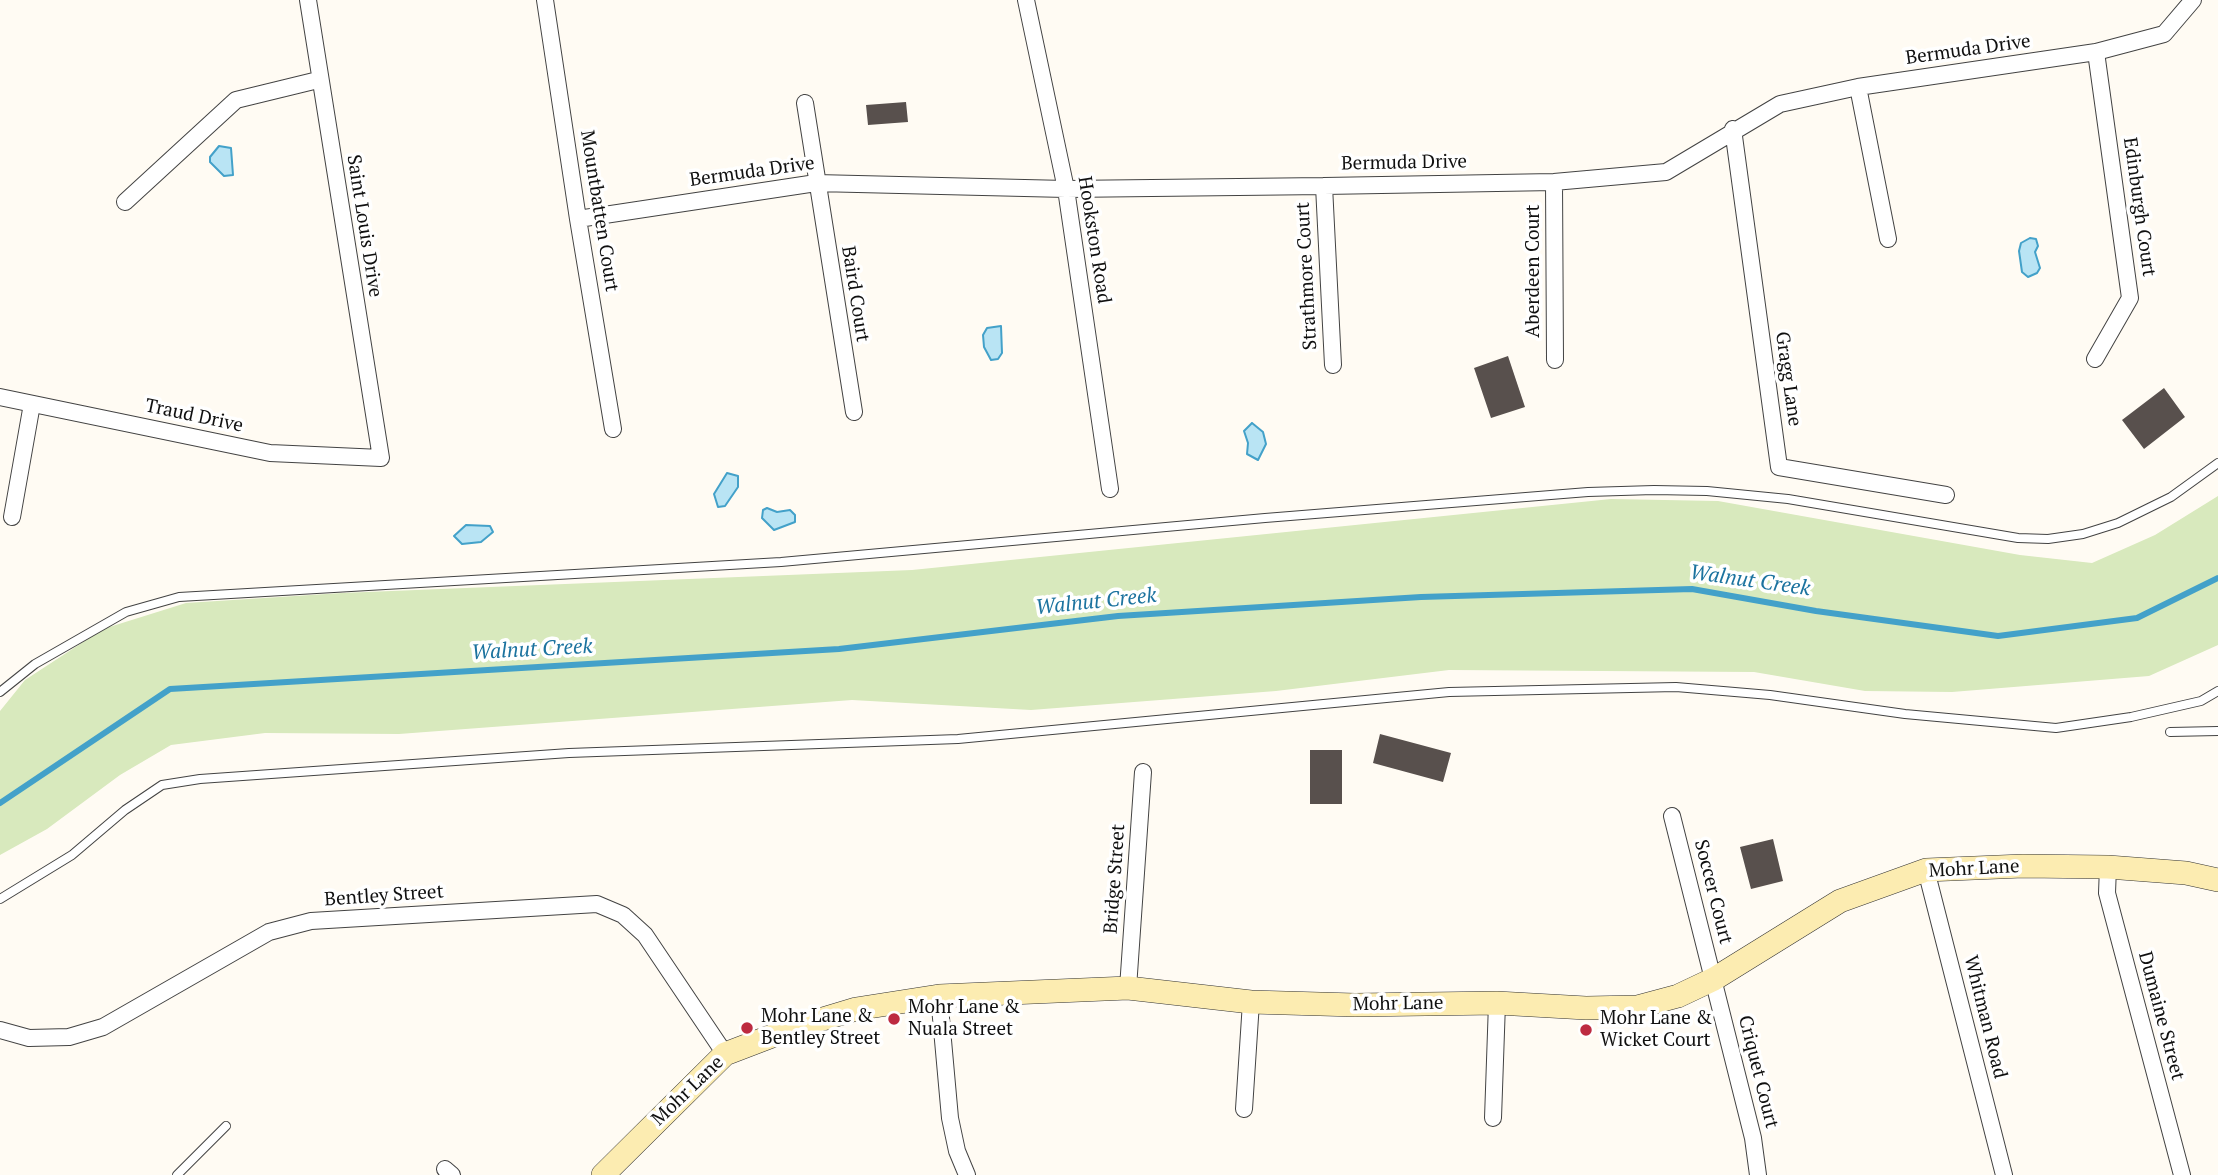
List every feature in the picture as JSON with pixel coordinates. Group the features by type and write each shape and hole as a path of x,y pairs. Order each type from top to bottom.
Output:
{"street":[{"name":"Saint Louis Drive","path":"308,0 318,80 382,458"},
{"name":"Mountbatten Court","path":"545,0 578,219 614,429"},
{"name":"Hookston Road","path":"1026,0 1066,189 1110,489"},
{"name":"Bermuda Drive","path":"578,219 816,183 1066,189 1324,186 1554,182 1666,172 1780,104 1858,87 2096,52 2164,34 2193,0"},
{"name":"Edinburgh Court","path":"2095,359 2130,298 2096,52"},
{"path":"125,202 236,100 318,80"},
{"path":"1858,87 1888,239"},
{"name":"Baird Court","path":"805,103 854,412"},
{"name":"Gragg Lane","path":"1733,130 1779,467 1946,495"},
{"name":"Aberdeen Court","path":"1554,182 1555,360"},
{"name":"Strathmore Court","path":"1324,186 1333,365"},
{"name":"Traud Drive","path":"0,397 270,453 382,458"},
{"path":"12,517 32,404"},
{"name":"Bridge Street","path":"1128,988 1143,772"},
{"name":"Soccer Court","path":"1672,816 1714,979"},
{"name":"Mohr Lane","path":"603,1175 725,1054 793,1028 856,1009 939,996 1128,988 1251,1002 1355,1005 1497,1003 1586,1008 1637,1007 1678,996 1714,979 1840,901 1926,870 2023,866 2108,867 2186,873 2218,880"},
{"name":"Dumaine Street","path":"2108,867 2107,893 2182,1175"},
{"name":"Whitman Road","path":"1926,870 2004,1175"},
{"name":"Bentley Street","path":"0,1030 29,1038 69,1037 103,1027 269,932 312,922 597,904 623,915 645,935 725,1054"},
{"name":"Criquet Court","path":"1714,979 1753,1139 1758,1175"},
{"path":"939,996 950,1118 957,1150 967,1175"},
{"path":"1244,1109 1251,1002"},
{"path":"1493,1118 1497,1003"}],"lane":[{"path":"0,692 35,664 125,612 179,597 781,562 1588,492 1707,491 1776,497 2018,538 2048,539 2083,534 2119,523 2171,496 2218,463"},
{"path":"0,899 72,855 125,810 162,785 200,779 569,753 958,739 1448,692 1676,687 1770,695 1905,714 2056,728 2132,717 2201,701 2218,691"},
{"path":"2170,732 2218,731"},
{"path":"177,1175 226,1126"}],"green space":[{"path":"2218,496 2218,645 2149,676 1952,692 1865,691 1754,672 1449,670 1276,691 1031,710 852,700 399,734 265,733 171,745 120,775 47,829 0,855 0,711 25,680 103,629 186,603 342,593 912,570 1611,499 1718,501 2020,555 2092,563 2155,535"}],"water":[{"path":"219,146 231,148 233,175 224,176 210,162 210,157"},
{"path":"2030,238 2036,239 2038,246 2035,252 2040,268 2037,273 2028,277 2022,272 2019,251 2021,243"},
{"path":"1001,326 1002,353 998,359 991,360 984,347 983,335 987,328"},
{"path":"1252,423 1263,432 1266,444 1258,460 1247,454 1248,443 1244,431"},
{"path":"727,473 738,476 738,487 725,506 718,507 714,494"},
{"path":"767,508 777,512 790,510 795,515 795,522 774,530 762,518 763,510"},
{"path":"466,525 490,526 493,532 481,542 462,544 454,536"}],"building":[{"path":"906,102 908,122 868,125 866,105"},
{"path":"1508,356 1525,407 1491,418 1474,368"},
{"path":"2164,388 2185,417 2144,449 2122,420"},
{"path":"1380,734 1451,753 1443,782 1373,763"},
{"path":"1310,750 1342,750 1342,804 1310,804"},
{"path":"1773,839 1783,881 1751,889 1740,847"}],"waterway":[{"name":"Walnut Creek","path":"0,803 170,689 839,649 1118,616 1421,597 1692,589 1816,611 1998,636 2137,618 2218,578"}],"place":[{"name":"Mohr Lane & Nuala Street","path":"894,1019"},
{"name":"Mohr Lane & Bentley Street","path":"747,1028"},
{"name":"Mohr Lane & Wicket Court","path":"1586,1030"}]}
